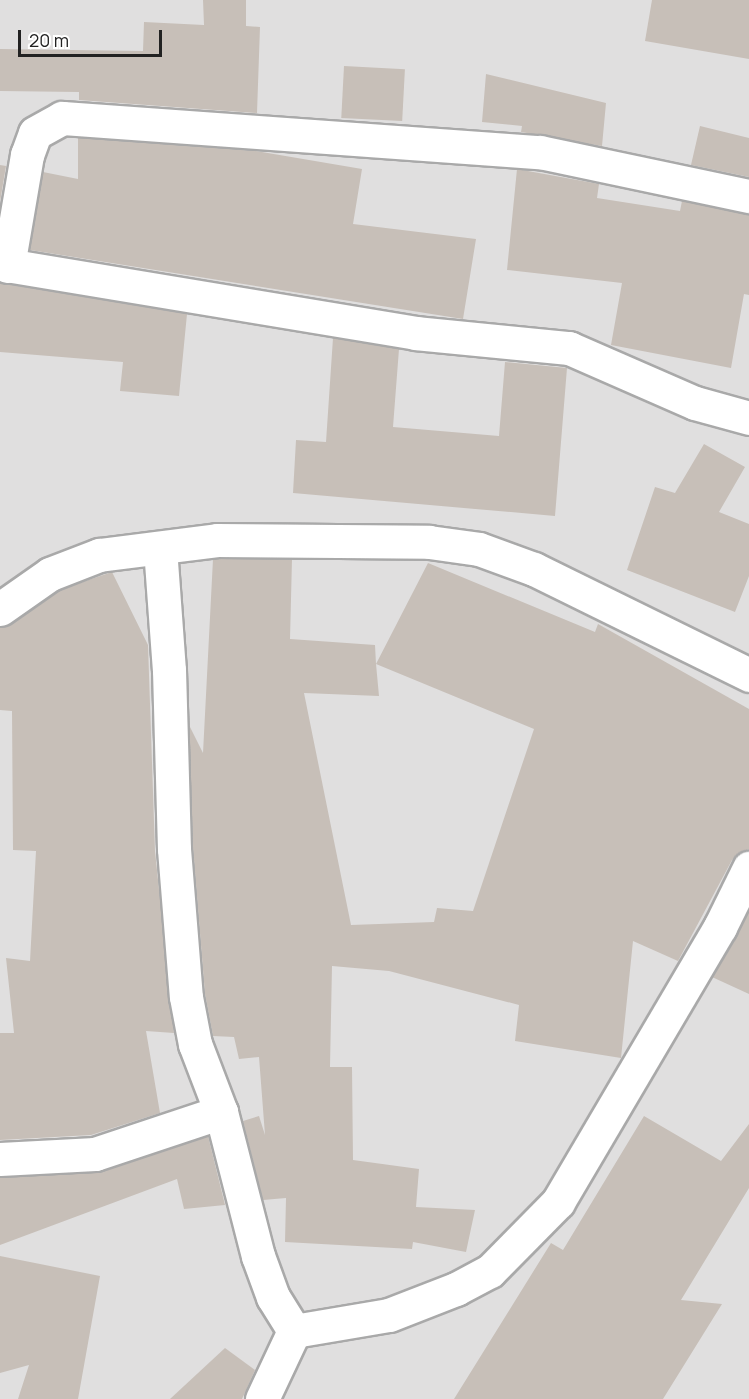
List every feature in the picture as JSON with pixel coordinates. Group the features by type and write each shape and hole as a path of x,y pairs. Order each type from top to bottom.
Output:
{"street":[{"path":"749,196 540,153 62,118 35,133 27,155 4,265 415,333 569,348 695,403 749,418"},
{"path":"0,609 60,570 99,555 217,540 306,539 429,542 479,549 534,569 749,675"},
{"path":"160,548 169,670 174,849 186,997 195,1044 221,1112 258,1256 273,1297 294,1331"},
{"path":"294,1331 389,1316 490,1271 518,1246 558,1202 720,927 749,868"},
{"path":"0,1159 95,1154 221,1112"},
{"path":"262,1399 294,1331"}],"shaded area":[{"path":"0,0 749,0 749,1399 0,1399"}],"building":[{"path":"203,0 246,0 246,26 260,27 257,113 79,100 79,92 0,91 0,49 143,51 144,22 204,25"},
{"path":"652,0 749,0 749,59 645,41"},
{"path":"344,66 405,69 402,121 341,118"},
{"path":"486,74 606,103 602,146 521,132 522,126 482,122"},
{"path":"700,126 749,138 749,177 691,165"},
{"path":"78,138 256,151 362,169 353,224 476,239 463,319 30,250 43,172 78,179"},
{"path":"0,165 6,166 0,202"},
{"path":"517,169 599,184 597,198 680,211 682,201 749,214 749,295 744,294 731,368 611,345 622,283 507,270"},
{"path":"0,283 187,314 179,396 120,391 123,362 0,352"},
{"path":"333,338 399,349 393,427 499,436 505,362 567,368 555,516 293,493 296,440 326,442"},
{"path":"704,444 745,467 719,512 749,524 749,576 735,612 627,570 655,487 675,493"},
{"path":"213,559 292,559 290,639 375,645 376,664 428,563 595,632 598,624 749,709 749,849 732,860 678,961 633,941 621,1058 515,1041 519,1005 389,971 332,966 330,1067 352,1067 353,1160 419,1169 416,1207 475,1210 466,1252 413,1242 412,1249 285,1242 286,1198 263,1200 243,1121 259,1116 265,1135 259,1057 239,1059 234,1037 213,1036 205,994 193,848 189,725 203,753","holes":["376,664 534,729 473,911 437,908 434,922 351,925 304,693 379,696"]},
{"path":"112,572 148,645 155,851 174,1033 146,1031 160,1113 91,1135 0,1140 0,1033 14,1033 6,958 30,961 36,851 13,850 12,711 0,710 0,627 62,589"},
{"path":"749,910 749,994 712,977"},
{"path":"644,1116 721,1161 749,1124 749,1188 681,1300 722,1304 663,1399 454,1399 551,1243 563,1250"},
{"path":"208,1136 225,1205 184,1209 177,1179 0,1245 0,1178 101,1172"},
{"path":"0,1256 100,1276 78,1399 18,1399 29,1365 0,1373"},
{"path":"225,1348 255,1370 242,1399 170,1399"}]}
